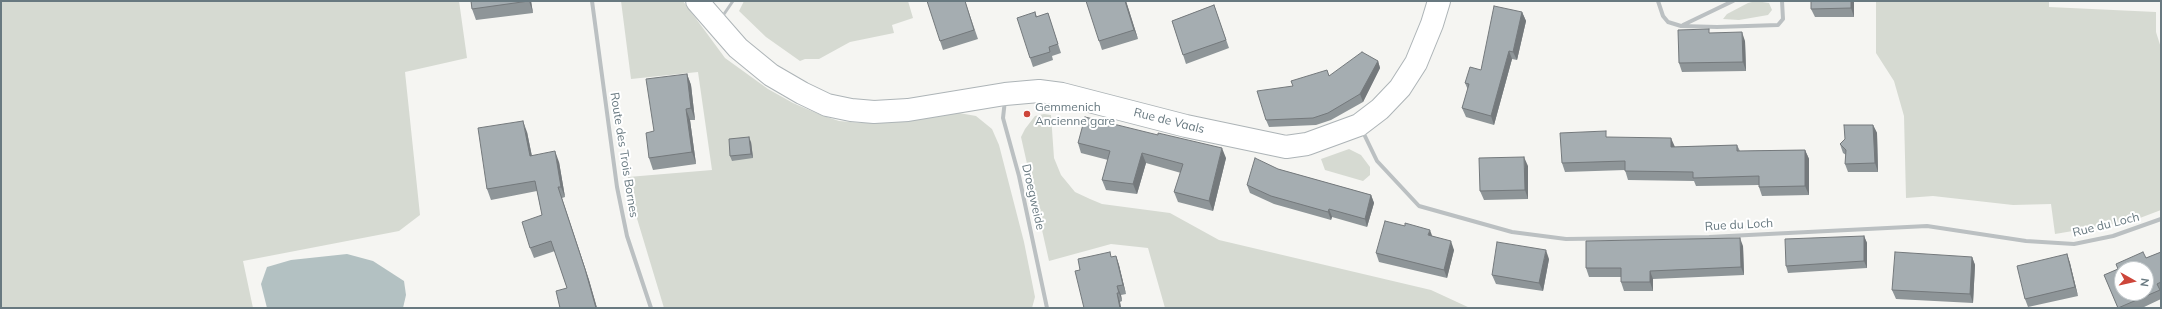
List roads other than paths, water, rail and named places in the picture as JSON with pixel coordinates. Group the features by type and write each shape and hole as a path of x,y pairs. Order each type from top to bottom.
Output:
{"main road":[{"name":"Rue de Vaals","path":"697,1 716,25 738,48 770,75 827,105 845,109 874,112 908,110 1005,94 1039,91 1062,94 1186,126 1286,147 1308,144 1359,125 1380,109 1400,88 1416,64 1432,24 1438,1"}],"street":[{"name":"Route des Trois Bornes","path":"592,1 620,201 627,236 651,308"},
{"path":"1658,1 1663,16 1668,22 1681,26 1778,25 1783,19 1782,1"},
{"path":"1681,26 1733,1"},
{"name":"Droegweide","path":"1005,94 1003,118 1019,176 1046,307"},
{"name":"Rue du Loch","path":"1359,125 1377,161 1419,206 1512,232 1566,239 1709,236 1926,226 2026,241 2074,244 2113,236 2161,220"}],"lane":[{"path":"716,25 733,1"}],"place":[{"name":"Gemmenich Ancienne gare","path":"1027,114"}]}
